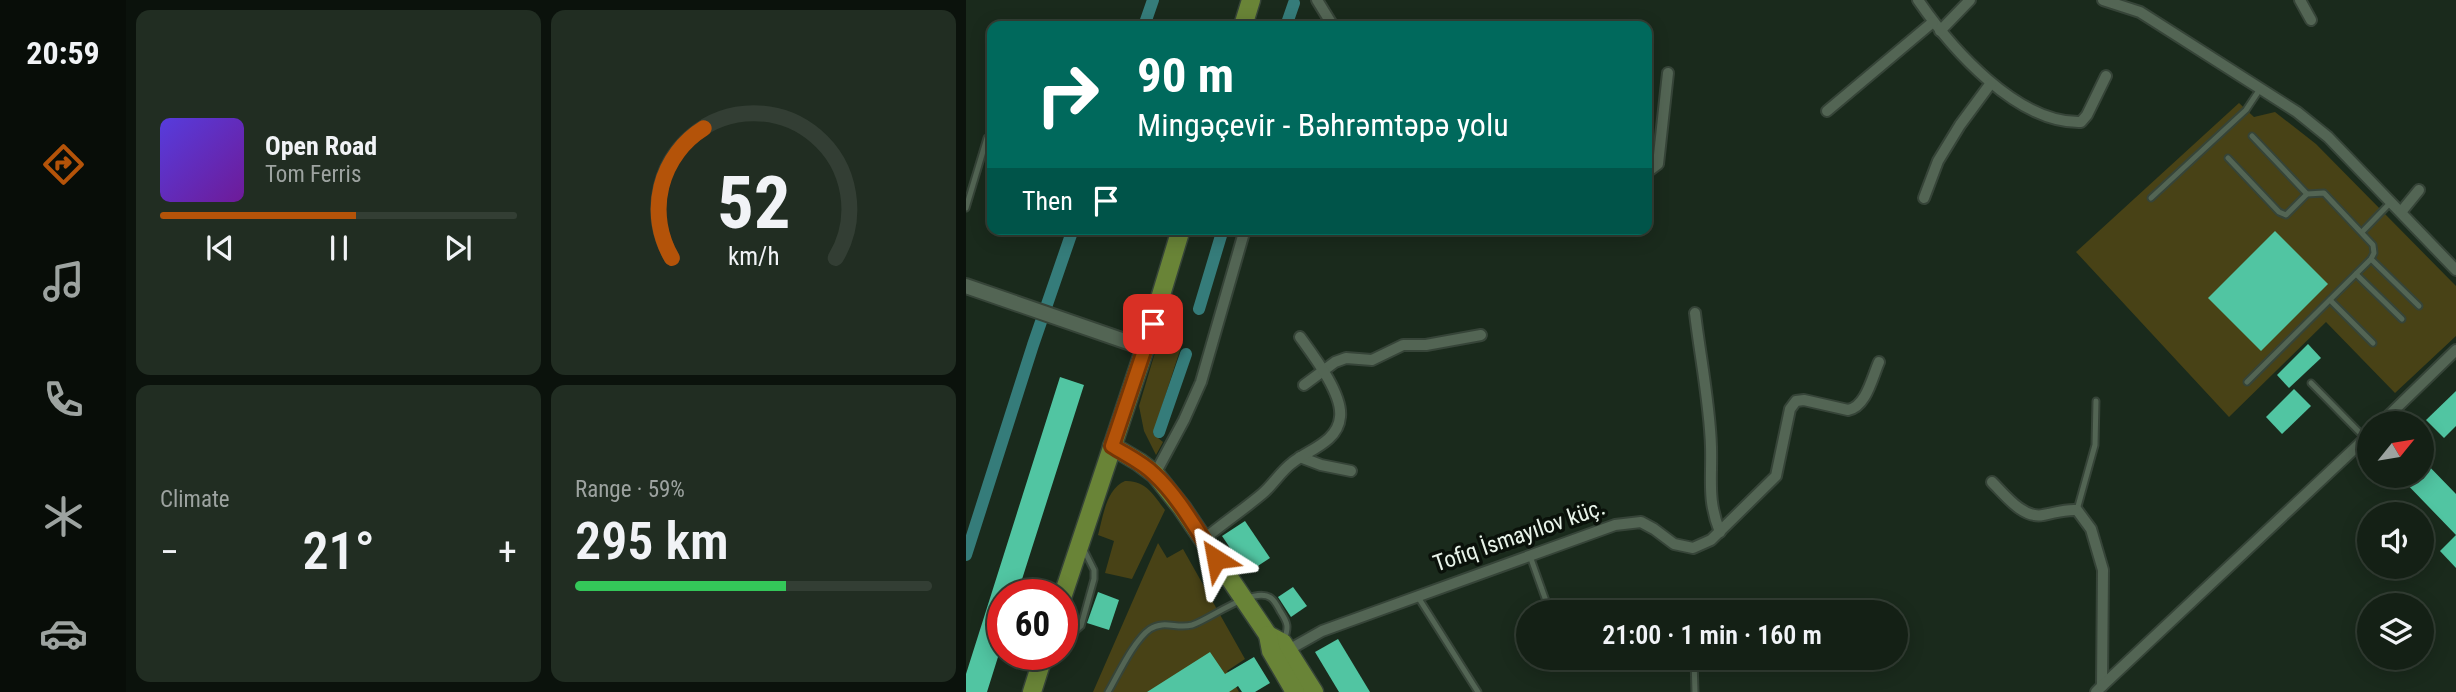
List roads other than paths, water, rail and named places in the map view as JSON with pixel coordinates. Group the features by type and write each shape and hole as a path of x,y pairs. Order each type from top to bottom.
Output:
{"main road":[{"path":"1245,21 1251,0"},
{"path":"1068,579 1145,348 1179,235"},
{"path":"1112,446 1155,474 1242,599 1314,692"},
{"path":"1279,647 1296,692"},
{"path":"1037,691 1042,670"}],"street":[{"path":"1317,0 1330,21"},
{"path":"1918,0 1936,26 1991,83 2037,113 2081,122 2106,76"},
{"path":"1827,111 1970,0"},
{"path":"2103,0 2140,12 2297,112 2328,136 2456,270"},
{"path":"2300,0 2311,20"},
{"path":"1652,168 1658,164 1668,73"},
{"path":"1924,198 1938,161 1991,83"},
{"path":"2401,212 2419,190"},
{"path":"1155,474 1184,420 1200,382 1243,235"},
{"path":"966,286 1145,348"},
{"path":"1695,313 1711,447 1709,492 1712,513 1720,532"},
{"path":"1304,385 1323,370 1346,358 1372,360 1403,345 1426,345 1481,335"},
{"path":"1202,540 1262,494 1291,463 1336,431 1341,416 1337,401 1323,370 1300,337"},
{"path":"2393,411 2456,350"},
{"name":"Tofiq İsmayılov küç.","path":"1279,647 1615,525 1641,522 1674,544 1693,548 1711,540 1776,476 1790,409 1796,401 1855,409 1861,404 1879,362"},
{"path":"2099,689 2357,445"},
{"path":"1300,457 1321,465 1351,471"},
{"path":"1992,482 2021,510 2039,516 2067,509 2077,510 2091,529 2103,570 2099,689"}],"lane":[{"path":"2151,198 2246,110 2260,89"},
{"path":"2252,136 2307,194"},
{"path":"966,208 987,138"},
{"path":"2228,158 2279,212 2286,215 2307,194 2324,193 2373,245 2374,253 2247,382"},
{"path":"2362,232 2391,202"},
{"path":"2371,259 2419,306"},
{"path":"2356,274 2402,319"},
{"path":"2330,300 2373,343"},
{"path":"2311,383 2357,427"},
{"path":"2077,510 2095,445 2096,401"},
{"path":"1078,629 1094,579 1094,570 1080,541"},
{"path":"1530,556 1546,600"},
{"path":"1108,692 1148,630 1160,625 1184,627 1196,624 1242,599 1266,596 1272,598 1289,627 1279,647"},
{"path":"1418,597 1478,692"},
{"path":"1694,670 1695,692"}],"waterway":[{"path":"1146,21 1153,0"},
{"path":"1288,21 1294,3"},
{"path":"966,555 1071,235"},
{"path":"1199,309 1221,235"},
{"path":"1159,432 1186,354"}]}
